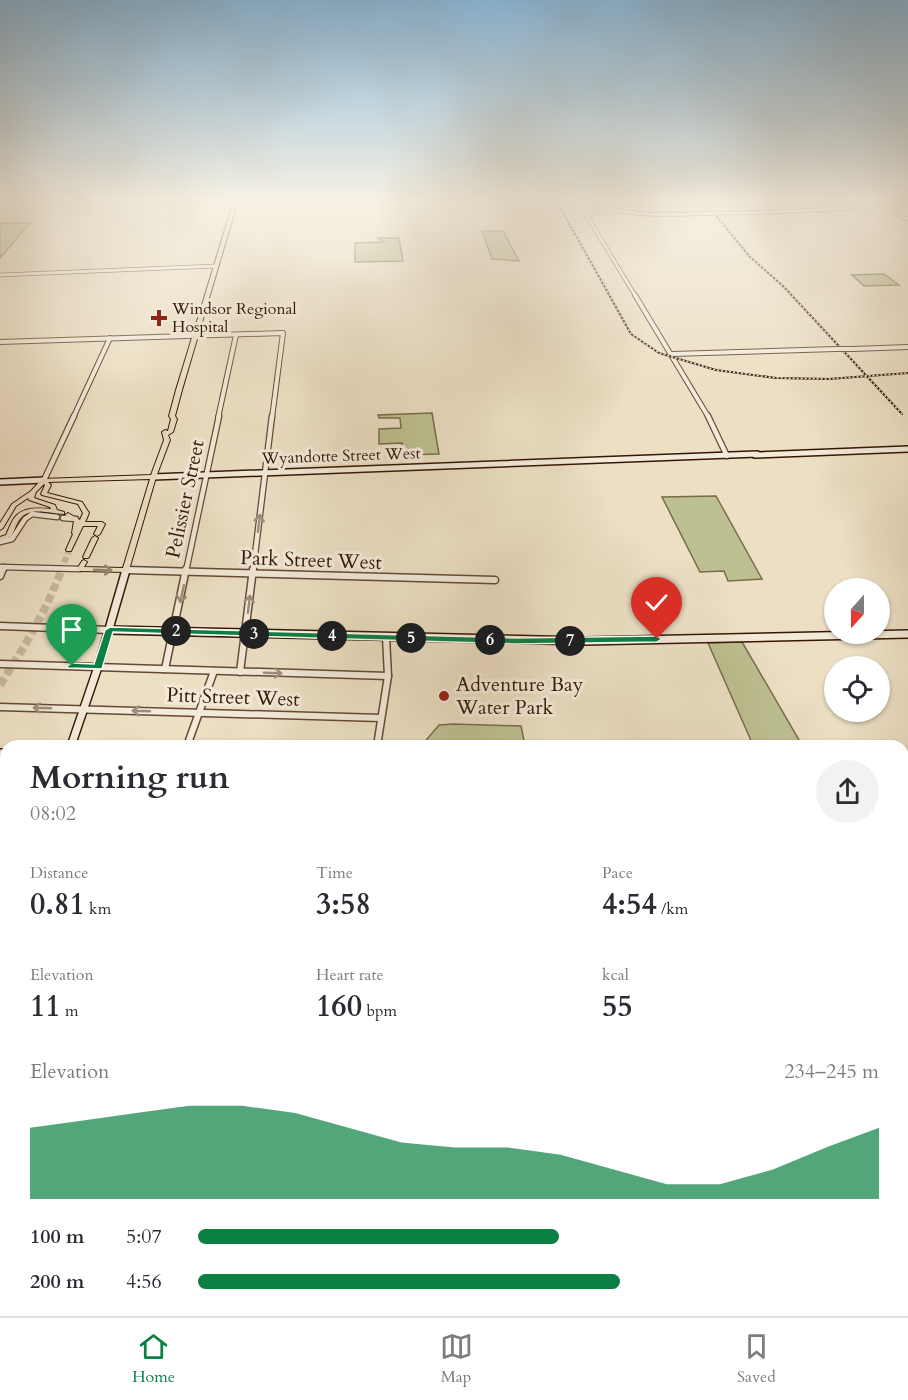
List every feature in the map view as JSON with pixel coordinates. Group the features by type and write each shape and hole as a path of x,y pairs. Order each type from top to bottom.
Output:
{"main road":[{"path":"73,740 110,630 159,457 174,419 172,416 217,261"},
{"name":"Wyandotte Street West","path":"0,482 908,449"},
{"path":"0,528 18,502 33,492 44,480 48,485 44,494 80,503 86,513 79,522 69,550"},
{"path":"33,492 31,499 53,506 61,515"},
{"path":"18,502 22,507 61,515 79,522 102,524 84,563 126,570"},
{"path":"0,541 9,536 21,515 38,511"},
{"path":"110,630 582,641 908,634"}],"street":[{"path":"615,261 708,416 726,455"},
{"path":"0,276 215,267"},
{"path":"0,342 283,333 240,672"},
{"name":"Pelissier Street","path":"165,669 236,335"},
{"path":"44,480 110,338"},
{"path":"672,354 908,347"},
{"path":"0,541 12,539 23,519 30,514 61,515"},
{"path":"0,576 2,567 84,563"},
{"name":"Park Street West","path":"126,570 495,580"},
{"path":"0,626 110,630"},
{"path":"378,740 388,676 386,637"},
{"path":"0,664 388,676"},
{"path":"189,740 214,671"},
{"name":"Pitt Street West","path":"0,706 381,718"}],"green space":[{"path":"884,274 899,285 864,286 852,275"},
{"path":"432,413 439,454 403,455 402,443 379,444 379,429 401,428 400,418 379,418 378,415"},
{"path":"716,496 762,579 728,581 724,571 700,572 662,497"},
{"path":"742,642 799,740 751,740 708,643"},
{"path":"439,725 521,726 524,740 426,740"}],"tunnel":[{"path":"61,571 69,550"},
{"path":"0,685 34,629 62,569"}],"railway":[{"path":"590,261 631,334 659,353 716,370 776,378 829,379 867,376"},
{"path":"755,261 784,287 867,376"},
{"path":"867,376 908,373"},
{"path":"867,376 902,414"}],"place":[{"name":"Windsor Regional Hospital","path":"159,318"},
{"name":"Adventure Bay Water Park","path":"444,696"}],"route":[{"path":"72,666 98,667 110,630 515,641 657,639"}]}
